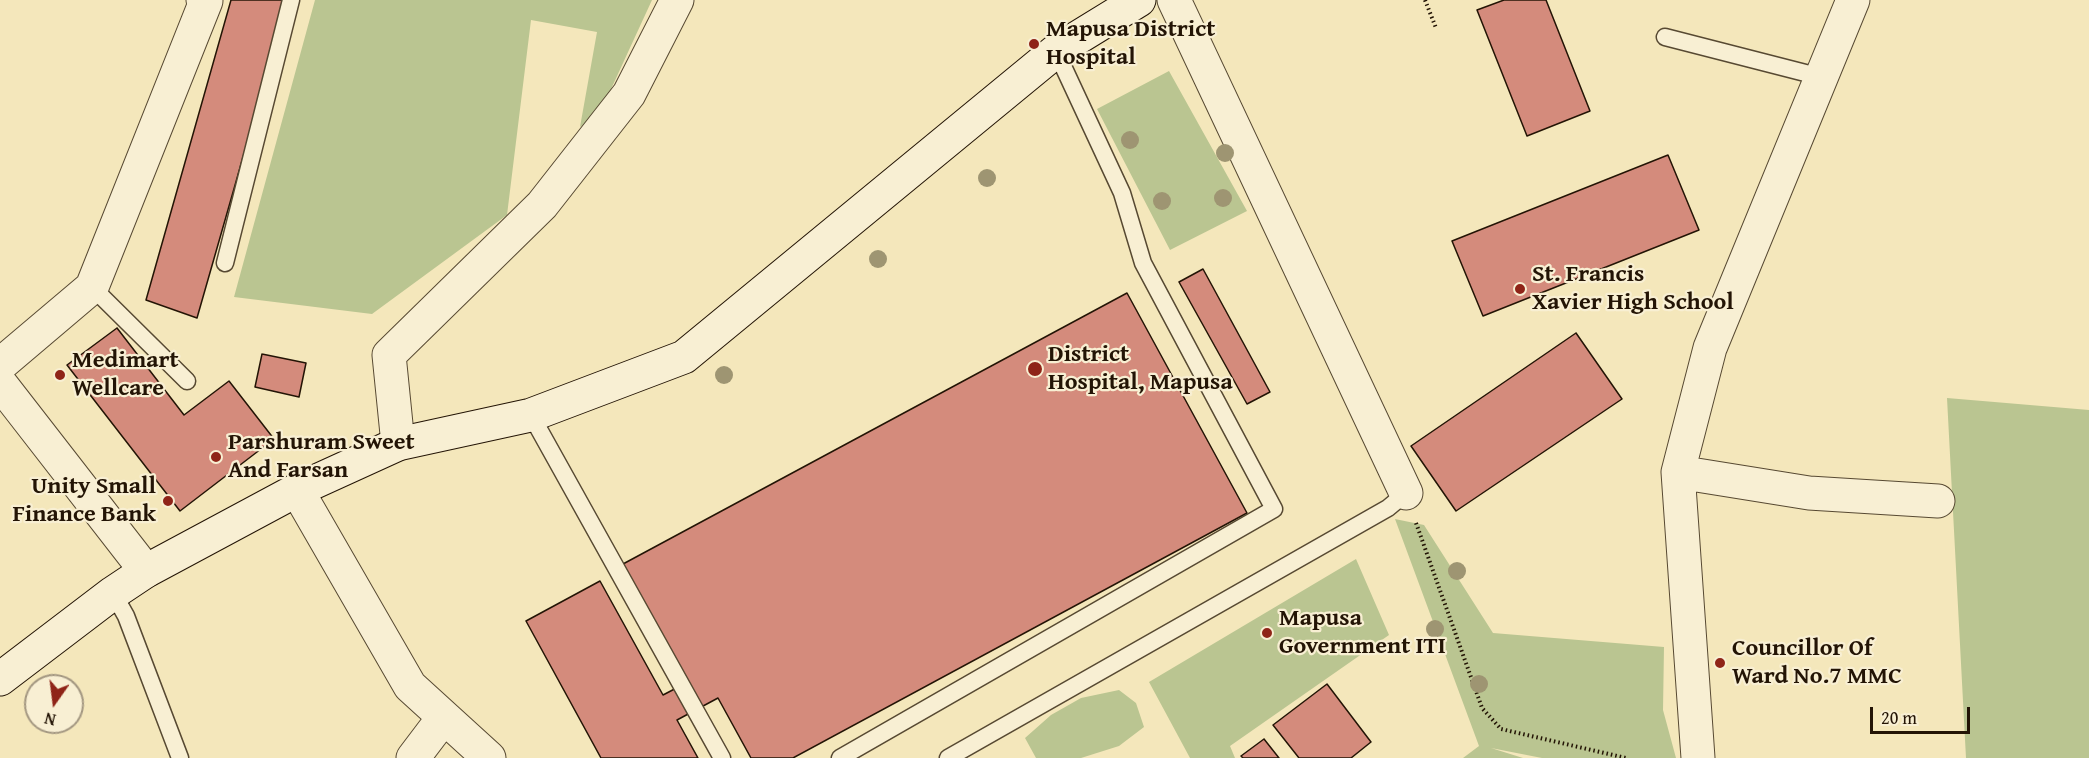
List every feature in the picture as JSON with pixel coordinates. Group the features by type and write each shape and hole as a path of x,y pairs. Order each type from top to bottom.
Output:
{"street":[{"path":"0,365 92,287 205,0"},
{"path":"398,444 389,355 542,206 629,94 677,0"},
{"path":"0,680 113,593 146,572 297,490 398,444 531,415 684,357 1056,51 1139,0"},
{"path":"1174,0 1406,493"},
{"path":"1698,758 1678,472 1710,348 1853,0"},
{"path":"0,383 146,572"},
{"path":"1678,472 1809,493 1938,501"},
{"path":"297,490 410,686 489,758"},
{"path":"412,758 444,717"}],"lane":[{"path":"225,263 291,0"},
{"path":"1665,37 1821,78"},
{"path":"840,758 1274,509 1143,263 1122,193 1056,51"},
{"path":"92,287 187,381"},
{"path":"531,415 722,758"},
{"path":"948,758 1388,508 1406,493"},
{"path":"113,593 126,616 180,758"}],"path":[{"path":"1425,0 1436,28"},
{"path":"1406,493 1482,708 1501,729 1626,758"}],"green space":[{"path":"315,0 652,0 600,113 580,127 597,32 531,20 507,215 372,314 234,297"},
{"path":"1169,71 1247,211 1170,250 1097,109"},
{"path":"1947,398 2089,410 2089,758 1966,758"},
{"path":"1395,519 1424,525 1493,633 1664,647 1663,710 1676,758 1542,758 1491,748 1523,758 1463,758 1479,746"},
{"path":"1356,559 1389,635 1230,746 1235,758 1190,758 1149,682"},
{"path":"1119,690 1136,703 1144,727 1119,746 1081,758 1036,758 1025,738 1051,715 1081,698"}],"building":[{"path":"231,0 288,0 197,318 146,300"},
{"path":"1504,0 1546,0 1590,111 1527,136 1477,10"},
{"path":"1668,155 1699,230 1483,316 1452,241"},
{"path":"1203,269 1270,392 1247,404 1179,282"},
{"path":"1127,293 1247,513 793,758 751,758 718,698 677,720 698,758 601,758 526,621 600,581 663,695 688,682 623,564"},
{"path":"117,328 184,415 229,381 274,439 180,511 67,365"},
{"path":"1576,333 1622,399 1456,511 1411,446"},
{"path":"262,354 306,363 299,397 255,387"},
{"path":"1327,684 1371,742 1351,758 1299,758 1273,725"},
{"path":"1264,739 1279,758 1243,758 1241,756"}],"place":[{"name":"Mapusa District Hospital","path":"1034,44"},
{"name":"St. Francis Xavier High School","path":"1520,289"},
{"name":"District Hospital, Mapusa","path":"1035,369"},
{"name":"Medimart Wellcare","path":"60,375"},
{"name":"Parshuram Sweet And Farsan","path":"216,457"},
{"name":"Unity Small Finance Bank","path":"168,501"},
{"name":"Mapusa Government ITI","path":"1267,633"},
{"name":"Councillor Of Ward No.7 MMC","path":"1720,663"}]}
